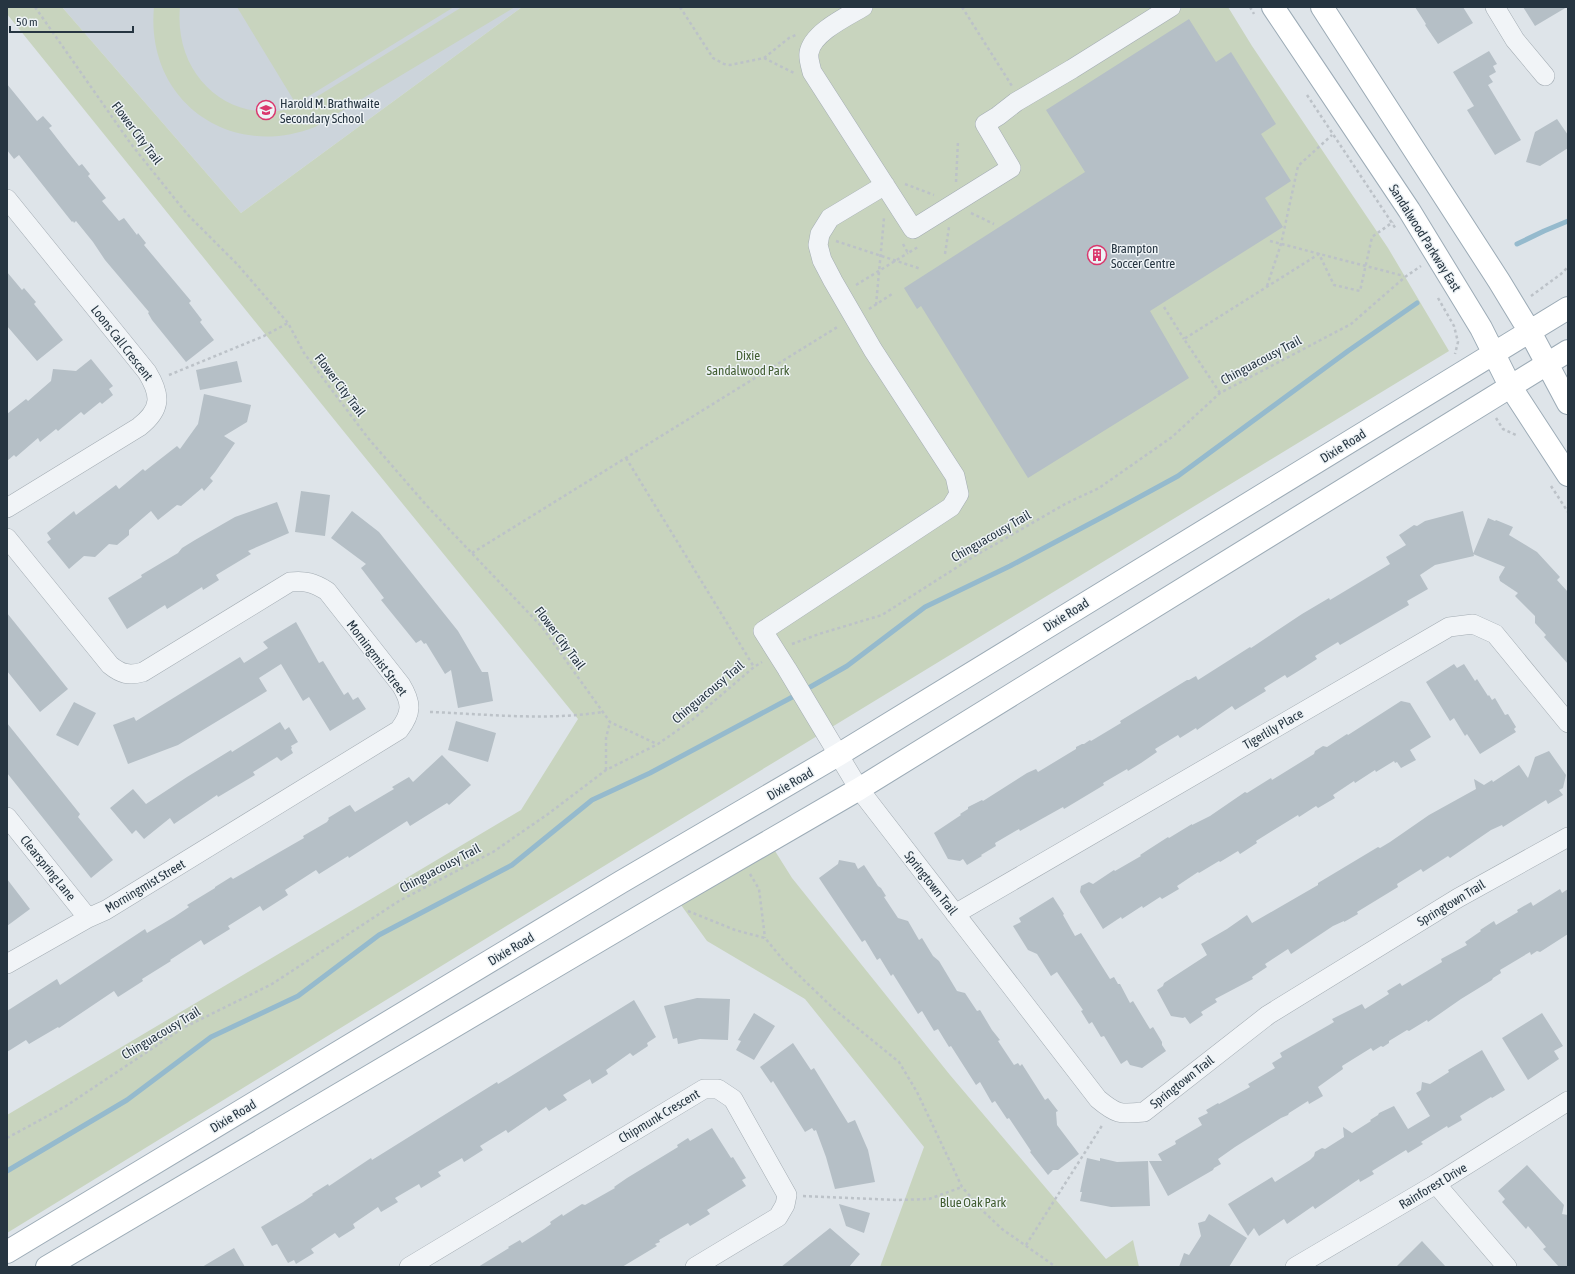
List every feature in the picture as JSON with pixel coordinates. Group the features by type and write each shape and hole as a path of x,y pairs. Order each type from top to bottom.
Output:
{"main road":[{"path":"1322,7 1486,261 1530,332 1568,403"},
{"name":"Sandalwood Parkway East","path":"1264,11 1350,121 1401,216 1481,328 1559,480"},
{"name":"Dixie Road","path":"7,1252 621,882 838,755 1568,308"},
{"path":"47,1267 666,901 859,789 1568,351"}],"street":[{"path":"863,7 832,25 815,39 809,53 812,72 914,228 1011,168 985,124 1020,100 1171,7"},
{"path":"1495,7 1516,40 1545,76"},
{"path":"820,234 830,218 885,185"},
{"name":"Loons Call Crescent","path":"7,199 147,372 156,387 158,400 153,414 139,427 7,508"},
{"name":"Springtown Trail","path":"820,234 818,245 822,260 833,281 873,350 955,476 959,494 951,507 763,631 859,789 1098,1099 1112,1111 1125,1114 1144,1112 1268,1015 1458,898 1568,837"},
{"name":"Morningmist Street","path":"7,538 110,665 118,672 135,674 143,672 290,582 300,580 316,585 327,591 401,685 407,696 409,704 406,721 399,730 106,910 88,918 7,964"},
{"name":"Tigerlily Place","path":"955,914 1449,627 1473,624 1495,634 1568,723"},
{"name":"Clearspring Lane","path":"7,817 88,918"},
{"name":"Chipmunk Crescent","path":"409,1267 704,1089 718,1089 733,1099 787,1195"},
{"name":"Rainforest Drive","path":"1296,1267 1436,1184 1568,1101"},
{"path":"1436,1184 1507,1267"},
{"path":"695,1267 778,1217 785,1205 787,1195"}],"path":[{"name":"Flower City Trail","path":"35,7 131,144 187,214 237,264 288,323 304,353 368,438 427,506 542,627 610,722 658,744"},
{"path":"680,7 713,58 724,64 730,65 764,58 789,38 800,34"},
{"path":"962,7 1020,100"},
{"path":"1250,7 1264,11"},
{"path":"764,58 797,75"},
{"path":"1307,95 1332,135 1401,216 1400,235"},
{"path":"1267,287 1281,244 1298,166 1350,121"},
{"path":"972,213 994,224"},
{"path":"876,305 885,215"},
{"path":"1319,254 1334,284 1360,291 1372,237 1401,216"},
{"path":"820,234 921,269"},
{"path":"1270,241 1405,276"},
{"path":"853,286 908,253"},
{"path":"1184,339 1319,254"},
{"name":"Chinguacousy Trail","path":"7,1138 66,1106 183,1028 272,984 399,901 493,852 548,814 606,770 658,744 692,720 754,666 794,644 819,634 882,615 973,557 1067,503 1099,488 1172,437 1220,393 1351,324 1405,276 1421,267 1416,260"},
{"path":"1540,290 1568,267"},
{"path":"1436,293 1454,326 1458,342 1455,354"},
{"path":"865,304 869,310"},
{"path":"1164,307 1220,393"},
{"path":"169,375 264,336 288,323"},
{"path":"472,553 843,324"},
{"path":"1503,429 1518,435 1522,442"},
{"path":"626,458 754,666"},
{"path":"1559,480 1568,512"},
{"path":"430,712 554,716 582,715 602,712"},
{"path":"606,770 606,738 610,722"},
{"path":"742,858 758,889 765,938 784,960 834,1009 899,1062 917,1092 962,1186 984,1212 1002,1229 1056,1267"},
{"path":"666,901 735,930 765,938"},
{"path":"1026,1245 1112,1111"},
{"path":"787,1195 898,1200 929,1199 962,1186"}],"shaded area":[{"name":"Harold M. Brathwaite Secondary School","path":"62,7 522,7 241,213"}],"green space":[{"name":"Dixie Sandalwood Park","path":"7,7 62,7 241,213 522,7 1228,7 1252,46 1388,248 1449,351 635,847 7,1233 7,1115 521,810 578,719 7,14"},
{"path":"154,7 180,7 181,33 187,56 198,77 214,93 233,105 255,111 280,111 305,104 462,7 515,7 315,127 283,135 252,136 224,128 199,115 178,95 163,70 155,40"},
{"path":"237,7 454,7 296,104"},
{"name":"Blue Oak Park","path":"775,851 792,878 950,1075 1106,1259 1133,1240 1139,1267 880,1267 924,1147 805,999 707,941 681,905"}],"building":[{"path":"1415,7 1463,7 1473,23 1438,44"},
{"path":"1523,7 1567,7 1535,26"},
{"name":"Brampton Soccer Centre","path":"1189,19 1216,62 1231,52 1276,124 1261,134 1291,181 1265,198 1283,227 1150,311 1189,378 1028,478 921,306 917,309 904,288 1085,172 1046,110"},
{"path":"1489,51 1497,64 1493,66 1496,72 1489,76 1493,82 1488,85 1521,140 1495,155 1467,110 1474,106 1453,72"},
{"path":"7,84 37,121 43,116 52,126 49,128 79,166 82,164 90,174 88,176 106,198 102,201 119,221 124,218 137,235 138,233 146,243 144,245 191,301 189,303 202,320 200,322 214,340 186,362 152,320 148,313 149,312 105,260 76,221 74,223 73,221 72,222 19,155 14,159 7,150"},
{"path":"1557,119 1568,135 1568,148 1540,166 1526,162 1535,132"},
{"path":"7,272 22,290 24,288 36,302 34,304 63,340 37,361 7,326"},
{"path":"91,359 113,386 109,389 113,395 102,404 100,402 84,415 81,412 58,431 56,429 40,442 38,438 16,457 14,455 7,461 7,414 26,399 28,401 51,381 53,369 76,371"},
{"path":"237,361 242,382 200,390 196,370"},
{"path":"204,394 251,405 247,422 224,436 235,443 210,478 213,481 204,491 202,488 181,506 177,505 158,520 151,511 129,530 129,535 117,545 109,544 95,557 84,556 69,569 47,542 51,539 47,533 74,511 76,515 116,485 119,489 143,469 145,471 177,446 180,449 198,424"},
{"path":"301,491 330,495 325,536 295,532"},
{"path":"277,502 289,533 248,551 251,554 216,575 219,580 203,590 202,587 167,609 165,605 127,629 108,598 142,577 141,575 178,553 182,548 235,517"},
{"path":"352,511 379,532 458,631 482,672 488,672 493,701 458,708 451,670 445,674 426,643 424,644 421,640 416,643 381,600 384,598 361,568 366,564 331,538"},
{"path":"1463,511 1474,556 1435,565 1420,575 1428,589 1407,601 1409,605 1340,645 1338,642 1315,656 1317,659 1287,678 1285,675 1264,688 1266,691 1235,710 1232,706 1197,730 1196,728 1180,738 1178,735 1155,749 1157,752 1141,763 1128,771 1127,769 1103,783 1104,785 1064,809 1063,807 995,843 996,846 967,865 963,859 960,861 948,859 934,833 961,815 960,814 968,809 968,807 982,800 983,801 1027,773 1036,769 1038,772 1076,749 1076,747 1090,740 1091,741 1121,723 1120,721 1187,680 1196,676 1198,680 1250,647 1251,648 1302,614 1329,598 1330,600 1390,564 1386,557 1406,545 1399,535 1414,525 1417,526 1425,521"},
{"path":"1488,518 1513,527 1509,535 1537,552 1560,577 1557,580 1568,592 1568,664 1544,637 1546,635 1535,623 1535,616 1515,596 1518,593 1500,581 1499,577 1505,567 1473,554"},
{"path":"7,613 68,689 40,712 7,671"},
{"path":"296,622 319,663 323,661 344,695 348,692 353,700 358,697 366,709 330,731 309,697 303,701 281,664 259,678 267,691 178,745 128,764 113,725 134,717 136,721 240,657 244,663 268,648 263,642"},
{"path":"1454,664 1457,668 1464,664 1475,681 1477,679 1492,700 1495,698 1505,715 1508,714 1516,727 1514,729 1516,732 1480,754 1467,734 1465,736 1454,718 1450,721 1426,682"},
{"path":"1401,701 1410,703 1431,737 1410,750 1416,760 1401,768 1397,762 1395,763 1394,761 1376,772 1375,770 1355,783 1354,781 1333,795 1335,798 1318,808 1316,806 1299,817 1298,815 1256,841 1257,843 1240,854 1238,851 1220,862 1219,861 1199,873 1198,872 1177,886 1179,889 1162,899 1160,897 1143,908 1142,906 1122,919 1121,917 1103,929 1080,892 1081,886 1089,882 1093,884 1114,870 1115,871 1141,856 1140,855 1168,837 1169,838 1192,824 1210,816 1245,792 1247,793 1271,778 1272,780 1314,754 1315,751 1323,746 1327,747 1347,734 1348,735"},
{"path":"74,702 96,713 78,746 56,735"},
{"path":"456,721 496,733 488,762 448,750"},
{"path":"280,722 285,730 289,727 298,742 291,746 293,753 281,761 277,757 253,772 255,775 218,797 217,795 174,824 170,818 144,839 136,830 132,834 110,808 133,789 146,804 231,750 232,752"},
{"path":"7,723 80,814 78,817 113,860 91,878 7,773"},
{"path":"1549,751 1566,775 1563,788 1559,790 1563,795 1548,804 1546,800 1503,827 1502,825 1491,830 1450,858 1448,856 1423,872 1421,869 1397,884 1398,887 1357,912 1358,914 1333,926 1291,954 1288,949 1265,964 1267,967 1252,977 1253,979 1215,999 1217,1002 1201,1012 1203,1015 1190,1024 1185,1017 1171,1016 1157,990 1163,986 1164,983 1207,955 1201,944 1247,915 1252,923 1318,885 1318,883 1378,847 1380,848 1390,842 1429,815 1476,789 1474,779 1484,785 1492,780 1493,782 1519,765 1528,778 1535,757"},
{"path":"442,755 471,785 449,805 447,803 410,826 407,821 349,858 348,856 319,874 316,870 285,890 288,895 263,911 260,906 228,926 230,929 204,945 201,940 142,979 143,981 118,997 114,991 59,1028 58,1027 29,1044 26,1040 7,1052 7,1011 57,979 60,985 145,929 147,933 174,917 189,907 187,905 231,877 233,879 304,838 303,836 327,822 329,819 328,818 346,807 350,805 355,812 394,789 392,787 409,777 413,782"},
{"path":"839,860 855,863 858,869 864,865 878,886 881,888 886,896 884,897 898,918 908,921 919,940 922,938 933,956 939,961 957,991 965,993 977,1011 980,1010 1000,1040 998,1041 1014,1065 1018,1063 1020,1066 1022,1064 1045,1100 1048,1098 1058,1111 1056,1112 1057,1125 1079,1154 1058,1170 1053,1170 1048,1175 1030,1152 1031,1151 1009,1118 1007,1119 995,1101 992,1103 980,1082 976,1085 951,1046 949,1047 938,1029 934,1031 922,1011 918,1014 893,974 891,976 880,958 877,960 865,940 862,942 819,878 838,864"},
{"path":"7,879 30,909 7,926"},
{"path":"1560,889 1562,893 1568,889 1568,934 1540,952 1537,951 1531,955 1530,952 1500,970 1501,973 1492,980 1428,1022 1427,1020 1409,1031 1407,1030 1389,1041 1389,1043 1383,1047 1381,1046 1373,1051 1371,1048 1342,1066 1343,1069 1318,1087 1323,1096 1309,1104 1308,1101 1235,1147 1218,1159 1221,1164 1213,1170 1168,1196 1149,1161 1162,1161 1158,1154 1176,1144 1175,1141 1202,1125 1198,1118 1208,1113 1206,1110 1250,1087 1248,1084 1275,1068 1272,1063 1282,1057 1280,1053 1334,1022 1332,1019 1362,1004 1365,1009 1389,994 1387,991 1400,983 1402,986 1442,962 1441,959 1467,945 1465,942 1494,921 1496,925 1518,912 1517,910 1531,902 1533,906"},
{"path":"1053,897 1064,914 1063,915 1075,936 1081,933 1110,979 1114,977 1118,984 1120,984 1130,1003 1133,1001 1150,1029 1153,1027 1162,1042 1162,1045 1166,1051 1142,1068 1130,1065 1127,1060 1121,1064 1104,1036 1101,1037 1092,1022 1089,1024 1081,1011 1083,1010 1057,972 1051,976 1037,954 1028,950 1013,926 1021,922 1019,918"},
{"path":"697,998 730,999 728,1040 700,1039 678,1044 677,1038 673,1039 664,1006"},
{"path":"634,1000 656,1037 647,1043 648,1046 633,1056 630,1053 606,1070 608,1074 592,1084 590,1079 563,1095 567,1100 549,1111 546,1107 508,1133 506,1130 480,1146 483,1150 464,1162 462,1158 438,1172 441,1176 421,1188 419,1184 395,1198 398,1202 381,1212 378,1207 353,1224 355,1228 339,1238 335,1233 311,1249 314,1253 296,1264 294,1260 288,1263 277,1244 272,1246 261,1227 303,1202 313,1195 312,1194 328,1184 329,1186 371,1158 372,1160 497,1082 498,1084"},
{"path":"754,1013 775,1026 754,1060 736,1050 741,1041 738,1040"},
{"path":"1542,1013 1563,1046 1554,1051 1559,1059 1528,1080 1502,1038"},
{"path":"793,1043 811,1070 814,1068 848,1123 855,1120 868,1150 875,1182 835,1189 826,1157 816,1130 814,1131 812,1128 805,1132 773,1081 771,1083 760,1067"},
{"path":"1482,1050 1505,1090 1460,1116 1462,1120 1448,1128 1447,1126 1421,1142 1423,1144 1408,1153 1406,1150 1372,1171 1374,1174 1360,1182 1359,1179 1315,1209 1313,1206 1287,1224 1284,1219 1259,1236 1254,1228 1248,1236 1228,1204 1272,1177 1275,1182 1310,1160 1314,1156 1315,1152 1322,1148 1325,1149 1344,1137 1343,1127 1352,1133 1371,1121 1370,1120 1379,1113 1394,1106 1408,1129 1430,1116 1416,1093 1421,1090 1422,1082 1430,1084 1449,1072 1448,1070"},
{"path":"712,1128 746,1178 742,1180 746,1186 707,1210 710,1214 690,1226 688,1223 659,1240 660,1242 655,1244 657,1246 622,1267 478,1267 520,1240 522,1243 551,1224 550,1222 562,1214 563,1216 582,1204 585,1205 615,1188 614,1187 627,1178 678,1147 677,1145 688,1138 690,1141"},
{"path":"1087,1158 1100,1161 1100,1158 1117,1162 1148,1161 1150,1206 1111,1207 1080,1201 1082,1192 1080,1192"},
{"path":"1527,1165 1564,1205 1562,1214 1568,1215 1568,1267 1559,1267 1543,1249 1546,1247 1528,1226 1526,1229 1502,1202 1505,1199 1498,1191"},
{"path":"839,1204 870,1213 864,1233 846,1226"},
{"path":"1209,1214 1247,1238 1229,1267 1179,1267 1184,1253 1189,1255 1201,1236 1198,1223 1205,1221"},
{"path":"830,1228 860,1254 849,1267 781,1267"},
{"path":"1422,1241 1446,1267 1396,1267"},
{"path":"234,1248 245,1267 202,1267"}],"waterway":[{"path":"1517,244 1568,221"},
{"path":"805,690 847,666 925,607 1010,566 1178,476 1348,351 1417,303"},
{"path":"7,1171 127,1100 211,1037 298,996 379,935 512,865 592,800 650,773 798,694"}],"place":[{"name":"Harold M. Brathwaite Secondary School","path":"266,110"},
{"name":"Brampton Soccer Centre","path":"1097,255"}]}
